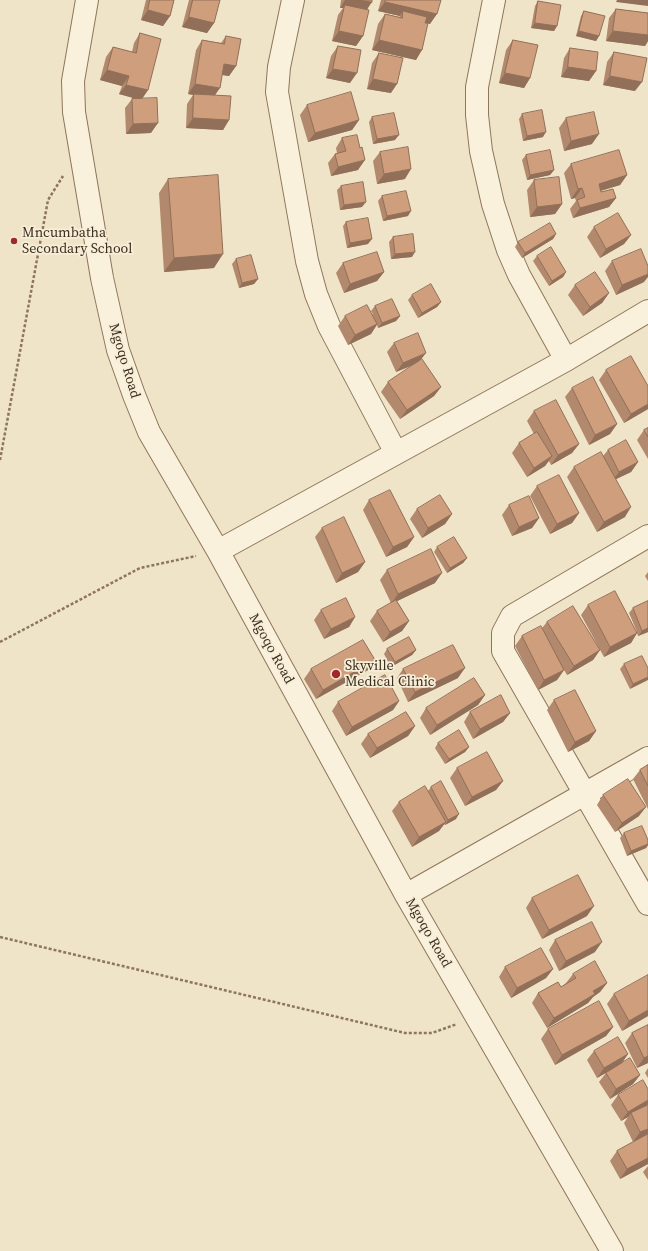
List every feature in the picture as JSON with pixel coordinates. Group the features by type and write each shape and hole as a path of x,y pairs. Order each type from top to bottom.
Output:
{"street":[{"name":"Mgoqo Road","path":"87,0 73,81 74,112 102,278 118,350 149,432 218,552 406,895 612,1251"},
{"path":"293,0 279,67 278,92 307,261 316,294 329,326 396,453"},
{"path":"494,0 477,87 477,115 483,158 493,204 508,250 519,275 566,360"},
{"path":"218,552 566,360 648,311"},
{"path":"648,536 512,616 503,633 503,651 648,904"},
{"path":"406,895 648,758"}],"path":[{"path":"0,460 48,200 81,147"},
{"path":"0,642 140,568 218,552"},
{"path":"0,937 405,1034 432,1033 477,1018"}],"building":[{"path":"150,0 174,0 170,16 148,10"},
{"path":"193,0 220,0 214,23 189,17"},
{"path":"359,0 372,0 372,2"},
{"path":"386,0 441,0 437,14 385,2"},
{"path":"538,1 561,5 557,26 535,23"},
{"path":"345,5 369,10 363,36 339,31"},
{"path":"616,9 648,13 648,35 613,31"},
{"path":"403,11 427,17 425,23 428,23 422,50 379,40 385,14 402,18"},
{"path":"584,11 605,16 599,36 579,31"},
{"path":"140,33 161,39 148,90 126,85 129,76 107,70 113,47 136,53"},
{"path":"226,36 241,39 236,66 224,64 220,88 195,84 202,40 224,44"},
{"path":"513,40 538,45 530,78 505,73"},
{"path":"338,46 361,50 357,73 333,69"},
{"path":"570,48 598,52 596,71 568,67"},
{"path":"614,52 647,58 642,82 610,76"},
{"path":"379,53 403,58 397,84 373,79"},
{"path":"351,92 359,120 315,133 307,105"},
{"path":"194,94 231,96 229,120 193,118"},
{"path":"157,98 158,123 133,124 132,99"},
{"path":"542,110 546,132 527,136 522,114"},
{"path":"594,112 599,134 571,141 566,118"},
{"path":"394,113 399,135 377,139 372,117"},
{"path":"357,135 365,160 338,167 335,154 346,151 342,138"},
{"path":"408,147 411,169 384,174 380,152"},
{"path":"550,150 554,170 530,175 526,155"},
{"path":"619,150 627,175 599,184 601,192 613,189 616,198 580,208 577,200 585,197 582,188 578,189 571,164"},
{"path":"218,175 223,254 174,258 168,179"},
{"path":"559,177 562,204 537,207 534,180"},
{"path":"363,182 366,202 344,205 341,186"},
{"path":"406,191 411,211 387,216 382,196"},
{"path":"618,213 631,235 606,249 594,227"},
{"path":"368,218 372,239 350,243 346,222"},
{"path":"550,223 556,234 525,253 518,242"},
{"path":"413,234 415,252 395,254 393,237"},
{"path":"551,247 566,272 552,281 537,256"},
{"path":"641,249 648,266 648,274 622,285 612,261"},
{"path":"377,252 384,272 350,284 343,263"},
{"path":"251,255 258,279 242,283 236,259"},
{"path":"595,272 609,293 590,307 575,285"},
{"path":"431,284 441,302 422,313 412,295"},
{"path":"392,299 400,316 382,323 375,306"},
{"path":"367,305 377,324 355,335 345,316"},
{"path":"418,333 426,353 403,363 394,343"},
{"path":"631,356 648,386 648,404 631,414 606,370"},
{"path":"422,359 441,387 407,410 388,382"},
{"path":"593,377 617,424 595,435 572,388"},
{"path":"556,400 579,444 558,455 534,411"},
{"path":"648,428 648,437 644,430"},
{"path":"537,432 552,456 534,468 519,443"},
{"path":"626,440 638,462 619,472 608,450"},
{"path":"601,452 631,507 604,522 574,467"},
{"path":"559,475 579,513 557,524 537,486"},
{"path":"390,490 414,537 393,547 369,500"},
{"path":"440,495 452,514 428,528 417,509"},
{"path":"529,496 539,518 519,527 509,505"},
{"path":"344,517 365,562 342,573 322,528"},
{"path":"454,537 467,558 450,568 437,547"},
{"path":"431,549 442,573 398,594 387,570"},
{"path":"615,591 637,633 610,647 588,605"},
{"path":"346,598 355,617 331,629 321,610"},
{"path":"396,600 409,621 390,632 377,611"},
{"path":"648,601 648,628 642,631 633,608"},
{"path":"573,606 600,650 574,666 547,622"},
{"path":"541,626 564,670 544,680 522,636"},
{"path":"409,637 416,650 395,662 387,649"},
{"name":"Skyville Medical Clinic","path":"363,640 375,660 323,690 311,669"},
{"path":"453,645 465,668 415,692 403,669"},
{"path":"642,656 648,668 648,677 633,684 624,664"},
{"path":"385,675 399,701 352,727 338,702"},
{"path":"474,678 485,695 437,725 426,708"},
{"path":"575,690 596,731 575,742 554,700"},
{"path":"501,695 510,713 480,729 470,712"},
{"path":"406,712 415,726 377,748 368,734"},
{"path":"459,730 469,747 449,759 438,743"},
{"path":"487,752 503,781 472,797 457,768"},
{"path":"648,765 648,786 640,770"},
{"path":"628,779 646,807 622,823 603,795"},
{"path":"441,781 459,814 448,820 431,787"},
{"path":"425,786 446,822 419,837 399,802"},
{"path":"642,826 648,840 648,844 631,851 624,833"},
{"path":"578,875 594,906 549,930 532,898"},
{"path":"592,922 602,942 566,961 555,940"},
{"path":"541,948 553,969 517,988 505,967"},
{"path":"595,961 607,983 593,991 595,994 554,1018 538,993 558,982 561,987 576,978 573,974"},
{"path":"648,975 648,1010 629,1021 614,994"},
{"path":"599,1001 613,1027 562,1055 548,1029"},
{"path":"648,1025 648,1056 644,1058 632,1033"},
{"path":"618,1037 628,1054 604,1068 594,1051"},
{"path":"630,1058 640,1075 616,1089 606,1073"},
{"path":"643,1080 648,1089 648,1100 628,1112 618,1095"},
{"path":"648,1105 648,1129 640,1132 631,1113"},
{"path":"648,1134 648,1158 627,1169 617,1151"}],"place":[{"name":"Mncumbatha Secondary School","path":"14,241"},
{"name":"Skyville Medical Clinic","path":"336,674"}]}
